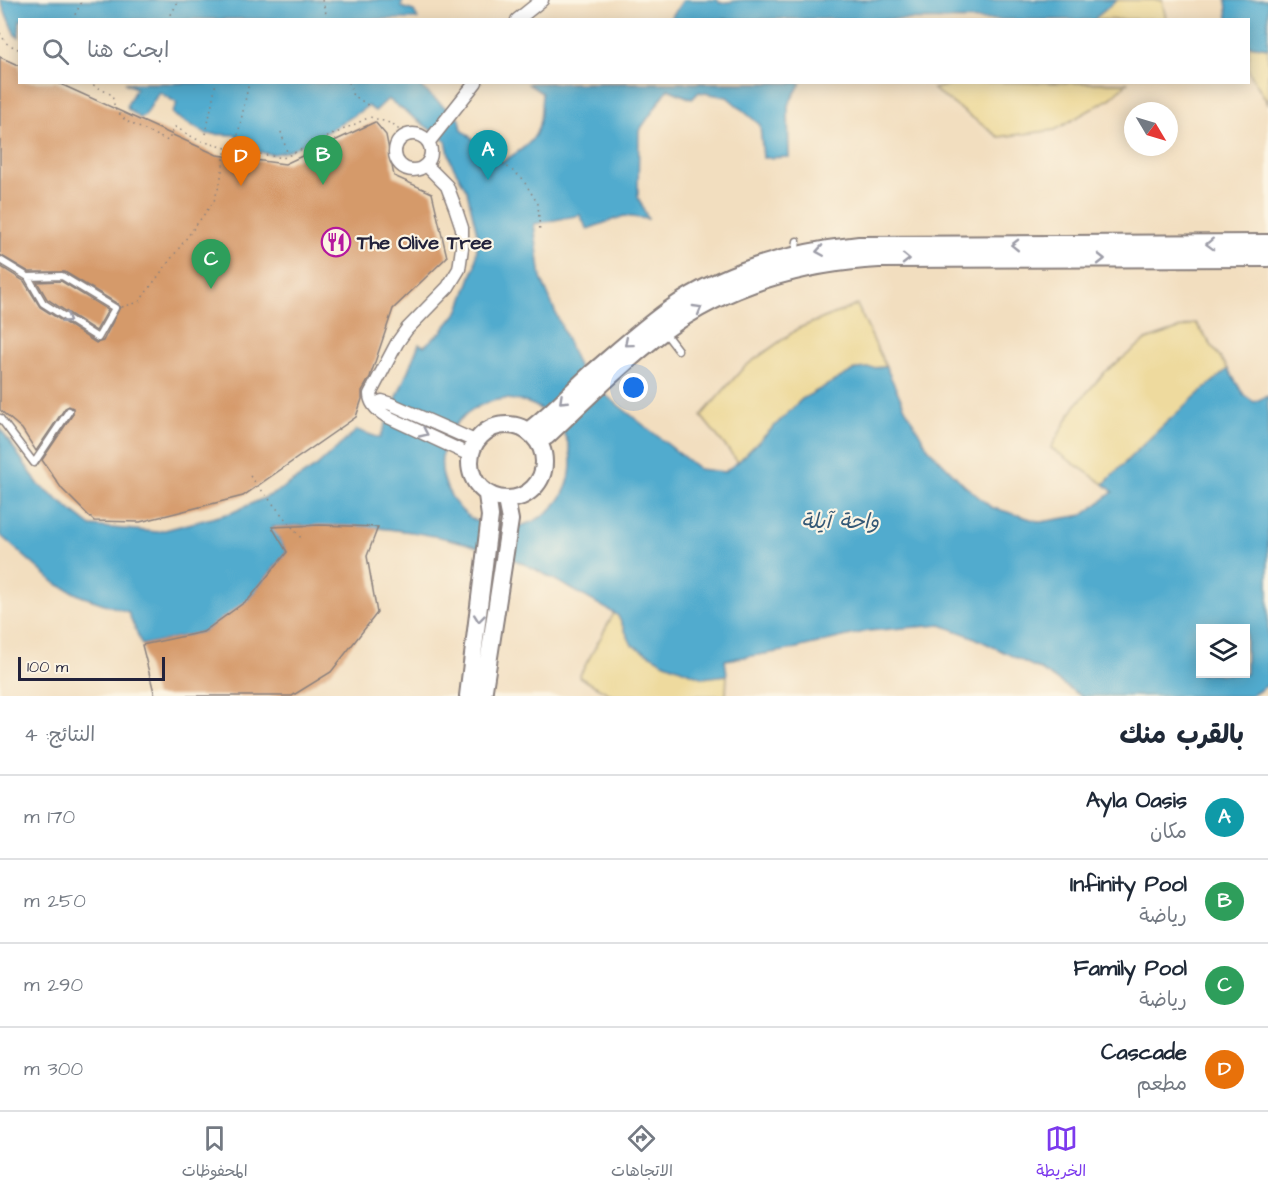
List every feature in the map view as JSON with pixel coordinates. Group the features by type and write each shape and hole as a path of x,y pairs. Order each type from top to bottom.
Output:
{"street":[{"path":"520,18 542,0"},
{"path":"428,139 474,84"},
{"path":"413,135 428,139 431,152 426,165 414,170 401,165 396,153 397,146 405,136 413,135"},
{"path":"426,165 447,186 462,228 459,269 448,287 407,329 397,343 370,398 378,411 386,416 468,446"},
{"path":"660,326 671,308 710,286 796,248 859,245 1268,243"},
{"path":"537,433 597,378 660,326 745,286 797,270 829,263 888,259 1268,258"},
{"path":"375,404 382,401 391,404 468,446"},
{"path":"468,446 486,431 500,425 514,425 537,433"},
{"path":"468,446 469,466 478,488 488,495 506,500 526,495 540,480 544,460 537,433"},
{"path":"468,696 490,516 488,495"},
{"path":"483,696 510,520 506,500"},
{"path":"485,563 503,567"}],"lane":[{"path":"0,260 28,277 43,303 98,338 115,308 62,276 28,277"},
{"path":"660,326 678,350"},
{"path":"0,418 34,463 69,411"}],"path":[{"path":"73,18 83,0"},
{"path":"169,18 179,0"},
{"path":"322,0 327,18"},
{"path":"0,33 6,43 18,49"},
{"path":"92,84 112,95 115,109 126,121 168,141 175,127 198,140 226,148 283,158 370,117 393,124 405,136"},
{"path":"206,134 216,84"},
{"path":"238,135 249,84"},
{"path":"350,84 352,94 369,106"},
{"path":"281,132 287,152"},
{"path":"115,308 139,302 214,201 220,183 226,148"},
{"path":"493,156 522,178 538,204 540,233"},
{"path":"249,476 301,538"}],"sand":[{"path":"1117,0 1162,0 1166,18 1095,18"},
{"path":"1250,45 1268,48 1268,103 1250,74"},
{"path":"954,84 1126,84 1111,98 1055,130 999,137 933,89"},
{"path":"857,305 886,367 856,369 802,399 738,462 701,416 744,367 799,328"},
{"path":"1196,323 1228,369 1164,425 1104,484 1051,448 1075,406 1105,372 1146,340"},
{"path":"614,613 618,616 632,645 727,675 726,696 613,696 579,677"}],"water":[{"path":"0,0 403,0 401,7 414,11 418,18 18,18 18,36 15,35"},
{"path":"683,0 717,0 720,3 743,0 1117,0 1095,18 671,18"},
{"path":"1226,0 1268,0 1268,48 1250,45 1250,18 1228,18"},
{"name":"واحة آيلة","path":"127,84 417,84 460,120 462,130 502,162 524,148 538,128 542,93 528,84 800,84 788,105 789,157 763,158 760,125 727,97 699,92 692,99 668,89 639,131 638,197 648,219 624,216 587,229 580,215 534,224 541,278 581,373 699,469 724,472 738,462 802,399 856,369 886,367 905,408 928,448 964,485 991,507 1041,522 1083,515 1113,492 1104,484 1164,425 1228,369 1244,395 1254,402 1268,396 1268,685 1251,696 1081,696 1041,670 973,637 941,625 868,631 784,651 725,660 727,675 703,678 663,662 632,645 618,616 614,613 554,579 507,557 464,543 410,532 383,528 328,526 273,527 287,552 247,602 203,632 142,645 128,612 81,596 55,583 0,535 0,428 39,485 91,526 157,532 231,513 275,493 316,467 357,430 380,438 419,344 424,346 442,331 459,310 475,266 478,237 467,191 451,162 446,141 388,99 375,111 368,106 335,127 293,149 271,154 234,146 238,135 206,134 175,116 172,113 177,103 159,92 145,116 140,118 128,109 127,105 136,88","holes":["503,399 527,402 552,419 566,438 571,463 567,485 556,504 541,517 523,525 503,528 483,524 465,514 451,496 444,479 442,463 444,448 450,433 471,410"]}],"building":[{"path":"0,57 18,65 18,84 60,84 217,155 285,164 375,122 386,135 394,176 432,193 447,257 393,309 370,377 362,391 356,417 243,496 140,522 94,521 62,489 42,460 73,414 73,408 69,406 65,408 36,451 22,429 0,410 0,266 24,281 40,307 96,343 103,341 120,307 65,272 29,272 0,255"},
{"path":"61,281 108,310 96,331 47,299 37,282"},
{"path":"320,525 378,527 367,556 377,613 331,672 292,696 155,696 142,645 203,632 249,599 287,552 272,527"}],"place":[{"name":"Ayla Oasis","path":"488,180"},
{"name":"Infinity Pool","path":"323,185"},
{"name":"Cascade","path":"241,186"},
{"name":"The Olive Tree","path":"336,242"},
{"name":"Family Pool","path":"211,289"}]}
